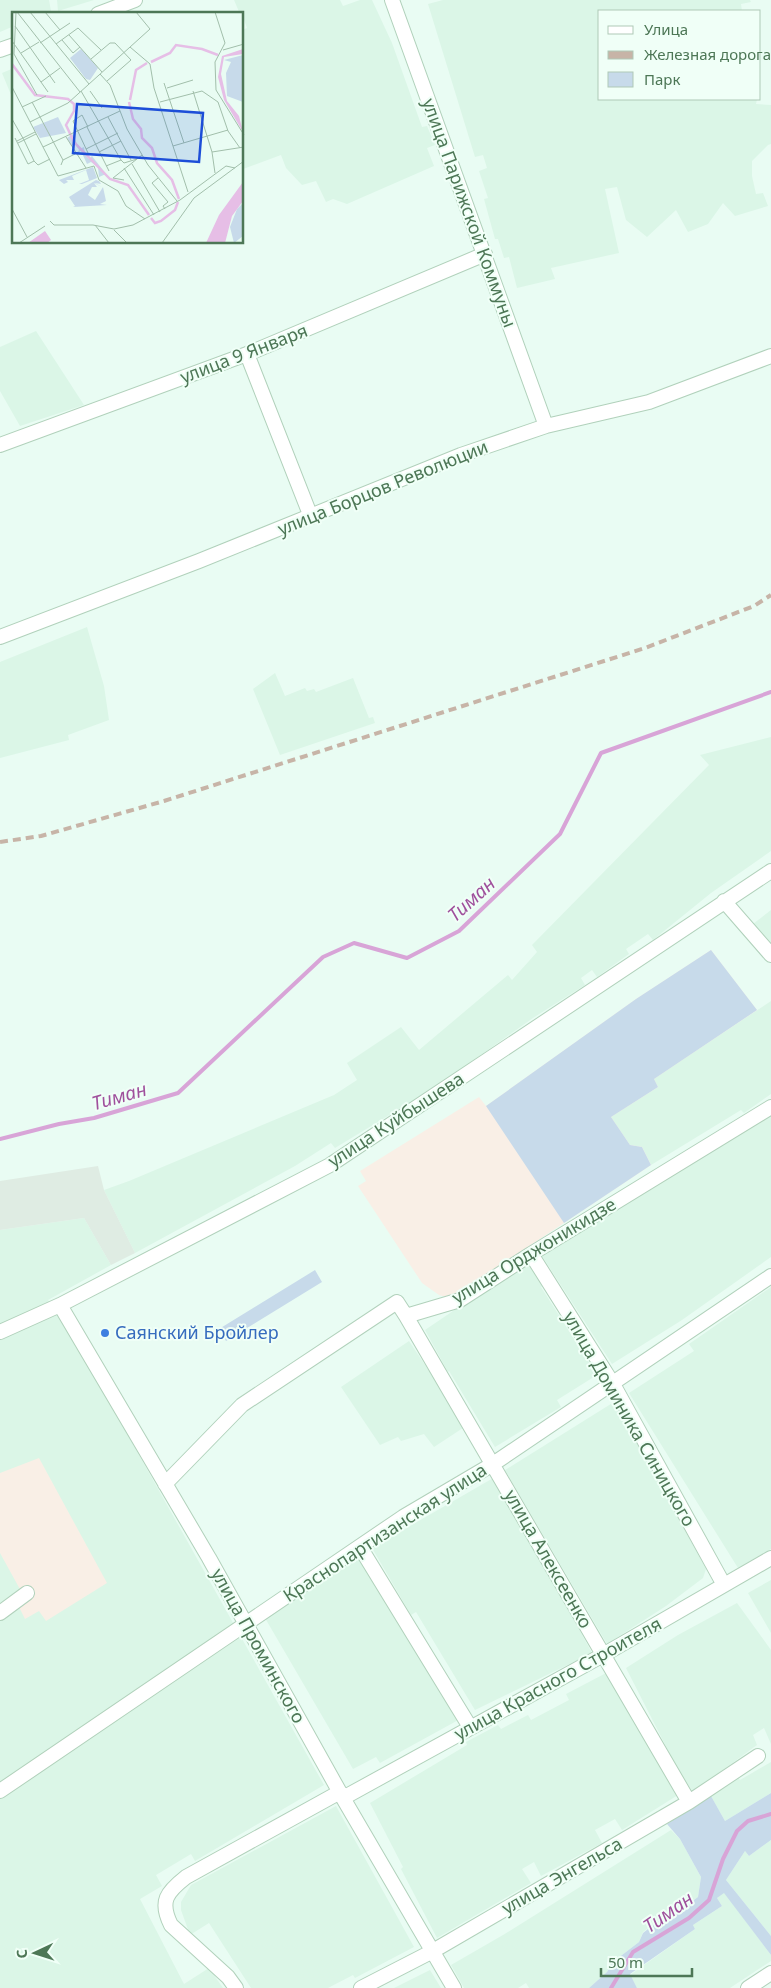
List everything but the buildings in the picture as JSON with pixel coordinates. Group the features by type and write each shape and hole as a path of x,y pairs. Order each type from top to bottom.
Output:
{"street":[{"path":"103,12 135,0"},
{"name":"улица Парижской Коммуны","path":"392,0 546,426"},
{"path":"0,50 12,46"},
{"name":"улица 9 Января","path":"0,445 248,354 484,254"},
{"path":"248,354 311,517"},
{"name":"улица Борцов Революции","path":"0,637 311,517 461,455 546,426 649,402 771,356"},
{"name":"улица Куйбышева","path":"0,1332 60,1305 330,1165 771,871"},
{"path":"724,901 771,955"},
{"name":"улица Орджоникидзе","path":"406,1316 460,1300 531,1254 771,1107"},
{"name":"улица Доминика Синицкого","path":"531,1254 613,1384 724,1585"},
{"name":"Краснопартизанская улица","path":"0,1791 404,1517 493,1464 771,1276"},
{"path":"165,1484 242,1405 397,1302 406,1316"},
{"name":"улица Проминского","path":"60,1305 165,1484 454,1988"},
{"name":"улица Алексеенко","path":"406,1316 689,1802"},
{"path":"360,1547 470,1727"},
{"name":"улица Красного Строителя","path":"236,1988 228,1977 171,1925 165,1914 164,1902 172,1888 186,1877 603,1655 771,1558"},
{"path":"0,1613 27,1593"},
{"name":"улица Энгельса","path":"361,1988 433,1951 689,1802 758,1756"},
{"path":"748,1988 771,1973"}],"shaded area":[{"path":"0,0 49,0 51,11 12,12 12,27 0,32"},
{"path":"57,0 94,0 58,11"},
{"path":"234,0 340,0 343,6 360,0 372,0 392,43 422,127 427,126 435,145 427,148 434,166 347,204 333,199 326,202 316,181 302,185 286,168 281,155 244,169 244,29 247,28 244,12 239,12"},
{"path":"443,0 750,0 751,2 741,4 742,10 598,10 598,100 757,100 756,104 771,105 771,144 752,161 752,176 756,194 763,193 768,206 735,216 723,203 708,224 688,232 676,210 647,237 626,220 617,187 605,189 619,253 551,268 555,279 517,288 509,257 504,258 498,239 495,239 484,199 488,198 479,171 487,168 483,155 475,157 428,4"},
{"path":"12,69 12,97 2,73"},
{"path":"36,331 84,405 20,426 0,391 0,347"},
{"path":"87,627 104,686 109,720 68,735 69,740 0,758 0,662"},
{"path":"275,673 285,696 305,688 307,691 314,689 316,692 353,678 369,718 373,717 375,723 280,755 253,689"},
{"path":"771,737 771,851 711,893 653,940 648,934 626,949 629,954 597,977 592,970 581,978 585,985 533,1018 437,1086 335,1148 331,1143 295,1166 135,1253 104,1190 334,1095 357,1080 347,1063 401,1027 419,1050 508,975 512,980 537,952 532,945 709,765 700,755"},
{"path":"771,910 771,947 753,924"},
{"path":"711,950 757,1010 654,1079 658,1087 611,1117 630,1145 642,1147 651,1165 456,1295 446,1297 439,1295 422,1283 358,1186 366,1181 360,1171 479,1097 486,1106 636,999"},
{"path":"771,1001 771,1094 744,1113 741,1110 651,1165 642,1147 630,1145 610,1117 658,1087 653,1079"},
{"path":"771,1115 771,1257 682,1320 612,1364 542,1256 701,1154"},
{"path":"98,1166 104,1190 135,1253 111,1265 84,1218 0,1230 0,1181"},
{"path":"84,1218 111,1265 48,1300 65,1323 324,1785 195,1861 191,1854 156,1875 162,1886 140,1899 184,1984 209,1968 223,1988 0,1988 0,1230"},
{"path":"528,1260 545,1284 541,1287 597,1375 557,1400 561,1407 495,1447 448,1372 425,1330"},
{"path":"771,1287 771,1549 738,1568 629,1393 694,1351 689,1344"},
{"path":"409,1341 466,1426 434,1447 424,1434 401,1441 398,1437 380,1445 341,1387"},
{"path":"614,1402 706,1569 703,1578 666,1606 607,1644 505,1470"},
{"path":"39,1458 107,1583 46,1621 39,1611 25,1619 19,1607 27,1602 0,1553 0,1473"},
{"path":"495,1477 519,1525 523,1532 526,1532 592,1653 475,1710 416,1612 411,1615 372,1548"},
{"path":"362,1555 462,1718 380,1763 376,1757 353,1769 265,1618"},
{"path":"771,1580 771,1633 748,1593"},
{"path":"737,1603 771,1650 771,1744 764,1728 753,1735 757,1745 693,1792 677,1768 626,1668 678,1635"},
{"path":"608,1672 678,1795 622,1830 615,1819 595,1830 602,1843 541,1876 534,1862 522,1869 531,1883 437,1938 401,1869 403,1867 370,1803 467,1745 466,1742 498,1725 501,1729 528,1715 531,1720 569,1700 566,1694"},
{"path":"771,1762 771,1793 725,1821 711,1796 738,1777 740,1780"},
{"path":"336,1806 414,1947 355,1978 353,1975 328,1988 251,1988 209,1923 190,1935 181,1910 181,1902 191,1885"},
{"path":"671,1830 680,1839 701,1877 698,1897 671,1917 668,1913 643,1932 639,1942 613,1962 607,1972 589,1988 529,1988 526,1983 518,1988 464,1988 451,1965 503,1935"},
{"path":"771,1840 771,1936 726,1880 745,1851 749,1856"},
{"path":"724,1892 771,1955 771,1961 730,1988 637,1988 630,1975 695,1929 693,1925 722,1906 717,1898"},
{"path":"430,1970 441,1988 394,1988"}],"green space":[{"path":"711,950 757,1010 654,1079 658,1087 611,1117 630,1145 642,1147 651,1165 564,1223 486,1106 636,999"},
{"path":"315,1270 322,1282 226,1341 219,1329"},
{"path":"771,1793 771,1840 749,1856 745,1851 726,1880 771,1936 771,1955 724,1893 717,1898 722,1906 693,1925 695,1929 630,1974 637,1988 589,1988 607,1972 613,1962 639,1942 643,1933 668,1913 671,1917 698,1897 701,1877 680,1839 667,1824 711,1796 725,1821"}],"waterway":[{"name":"Тиман","path":"0,1139 59,1124 94,1118 178,1093 323,957 354,943 407,958 459,931 560,834 601,753 771,692"},
{"name":"Тиман","path":"611,1988 633,1952 689,1918 709,1900 723,1859 737,1831 748,1821 771,1814"}],"railway":[{"path":"0,842 41,836 164,801 645,648 754,606 771,595"}],"place":[{"name":"Саянский Бройлер","path":"105,1333"}]}
